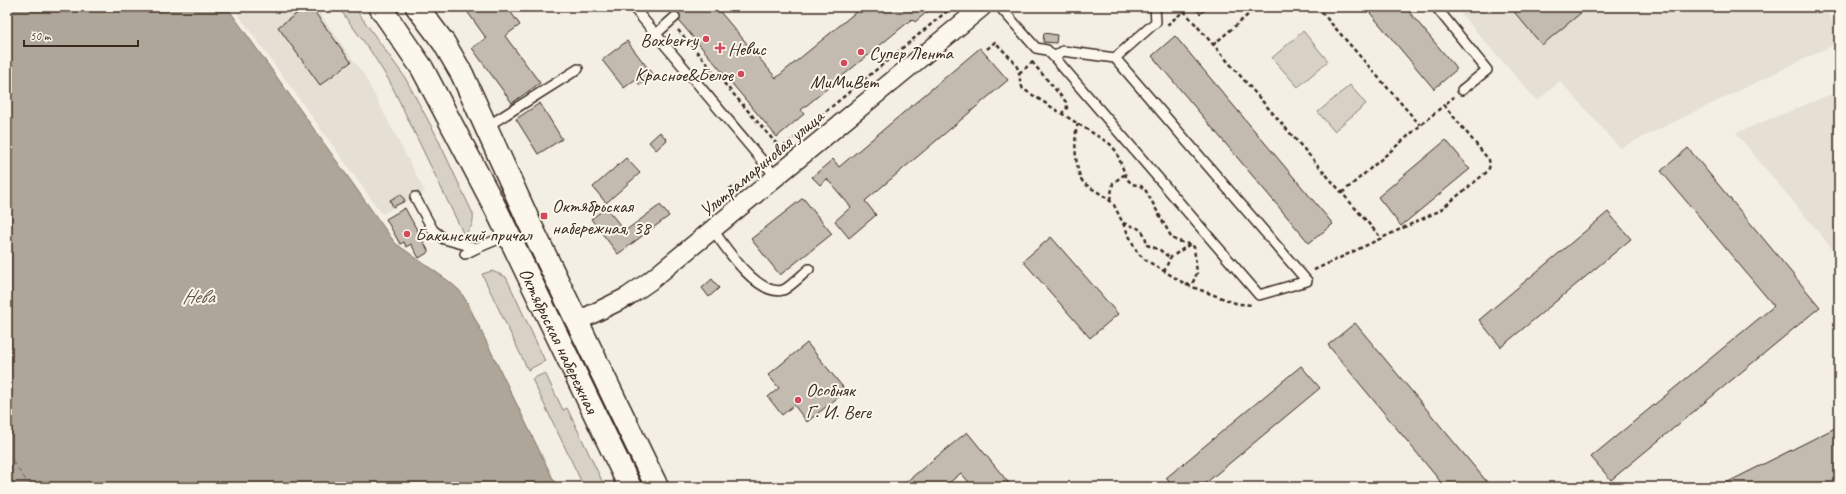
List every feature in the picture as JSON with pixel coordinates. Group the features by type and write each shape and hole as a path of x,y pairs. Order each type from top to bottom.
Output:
{"main road":[{"name":"Октябрьская набережная","path":"380,7 422,68 508,235 630,487"},
{"name":"Октябрьская набережная","path":"417,7 444,43 462,74 576,322 657,487"}],"street":[{"name":"Ультрамариновая улица","path":"576,322 627,297 638,289 713,230 982,7"}],"lane":[{"path":"633,7 765,162 776,177"},
{"path":"1000,7 1036,48 1048,50 1054,57 1259,295 1307,281 1115,58 1063,51 1054,57"},
{"path":"1115,58 1156,22 1155,7"},
{"path":"1436,7 1487,70 1462,90"},
{"path":"656,34 673,19"},
{"path":"486,127 578,69"},
{"path":"415,197 434,230 444,239 477,248"},
{"path":"713,230 725,247 752,277 760,285 773,291 784,290 809,268"},
{"path":"465,254 508,235"}],"path":[{"path":"659,7 673,19 781,149"},
{"path":"729,188 735,187 952,7"},
{"path":"1213,45 1257,7"},
{"path":"1317,7 1420,125"},
{"path":"1184,11 1382,239"},
{"path":"987,49 995,42 1017,66 1020,73 1019,80 1024,89 1110,144 1116,151 1125,174 1132,184 1141,186 1146,191 1172,238 1178,242 1190,244 1194,247 1197,273 1193,282 1187,285 1164,272 1137,252 1110,200 1084,182 1079,176 1074,134 1078,124"},
{"path":"1020,73 1048,50"},
{"path":"1032,62 1066,102 1066,108 1062,113"},
{"path":"1342,193 1462,90"},
{"path":"1448,92 1453,98"},
{"path":"1310,272 1439,211 1488,171 1490,165 1489,160 1444,105"},
{"path":"1110,200 1113,183 1125,174"},
{"path":"1123,223 1142,230 1146,235 1147,245 1160,250 1170,258"},
{"path":"1164,272 1170,258 1190,244"}],"shaded area":[{"path":"233,7 315,7 364,75 425,192 382,214"},
{"path":"338,7 354,7 404,76 435,133 473,214 472,226 464,235 390,82 370,50"},
{"path":"1455,7 1822,7 1839,28 1839,42 1620,148 1560,81 1537,101"},
{"path":"1303,31 1328,61 1298,87 1272,58"},
{"path":"1350,85 1366,104 1334,131 1318,112"},
{"path":"1839,91 1839,257 1736,133"},
{"path":"492,271 506,277 545,361 528,370 482,274"},
{"path":"545,373 563,410 567,408 605,487 584,487 532,379"}],"water":[{"name":"Нева","path":"7,7 227,7 395,243 450,282 460,291 467,302 557,487 7,487"}],"building":[{"path":"306,7 311,7 351,62 320,85 278,27"},
{"path":"464,7 507,7 520,25 505,36 540,83 512,103 472,48 486,38"},
{"path":"673,7 716,7 776,78 862,7 933,7 915,22 912,19 801,110 804,114 777,137 670,10"},
{"path":"1194,7 1209,7 1200,14"},
{"path":"1365,7 1405,7 1457,69 1434,89"},
{"path":"1510,7 1588,7 1542,45"},
{"path":"1044,33 1057,35 1056,43 1043,42"},
{"path":"1175,36 1333,224 1309,243 1152,56"},
{"path":"627,41 653,75 640,85 636,79 624,88 602,60"},
{"path":"980,48 1008,80 865,201 876,215 849,238 835,221 851,207 827,179 820,185 812,177 833,159 839,167"},
{"path":"540,103 562,139 538,154 516,119"},
{"path":"660,132 667,140 656,150 649,142"},
{"path":"1446,140 1470,169 1401,226 1378,197"},
{"path":"1688,148 1820,307 1611,480 1591,457 1774,306 1661,171"},
{"path":"626,158 640,173 606,203 593,187"},
{"path":"401,194 405,201 393,207 390,200"},
{"path":"803,198 832,234 780,275 751,239"},
{"path":"660,205 669,216 618,254 591,219 606,208 625,231"},
{"name":"Бакинский причал","path":"405,208 429,252 419,258 411,244 406,247 404,242 400,244 386,219"},
{"path":"1608,212 1631,239 1501,347 1479,320"},
{"path":"1051,237 1118,314 1090,338 1023,261"},
{"path":"712,279 719,288 709,297 702,288"},
{"path":"1355,323 1487,482 1480,487 1433,487 1440,481 1328,345"},
{"path":"807,343 846,391 807,422 794,405 782,415 768,397 779,388 768,375"},
{"path":"1301,366 1320,388 1201,487 1173,487 1166,478"},
{"path":"1839,426 1839,484 1833,487 1718,487"},
{"path":"967,432 1012,487 973,487 961,473 944,487 900,487"}],"ferry route":[{"path":"7,454 31,487"}],"place":[{"name":"Boxberry","path":"706,39"},
{"name":"Невис","path":"720,48"},
{"name":"Супер Лента","path":"861,52"},
{"name":"МиМиВет","path":"844,63"},
{"name":"Красное&Белое","path":"741,74"},
{"name":"Октябрьская набережная, 38","path":"544,216"},
{"name":"Бакинский причал","path":"407,234"},
{"name":"Особняк Г. И. Веге","path":"798,400"}]}
